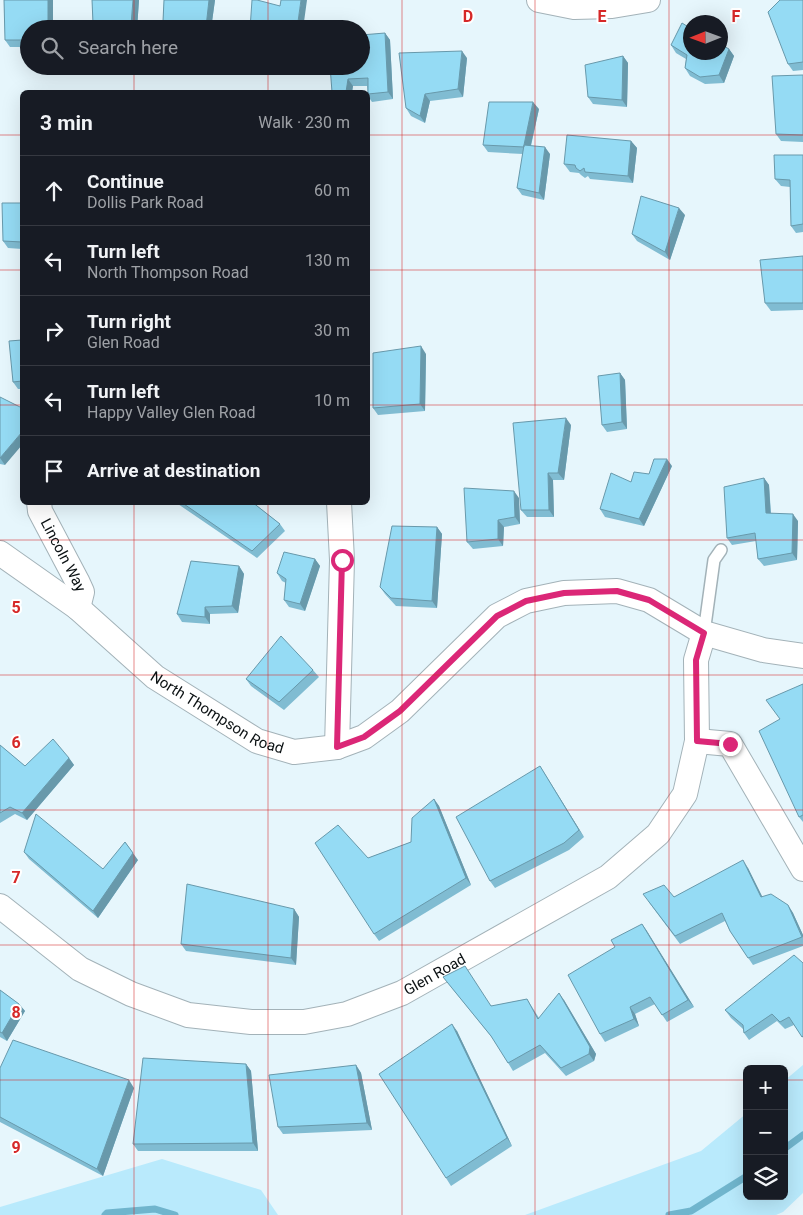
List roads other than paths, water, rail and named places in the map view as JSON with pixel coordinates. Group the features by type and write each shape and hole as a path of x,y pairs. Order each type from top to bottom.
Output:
{"street":[{"path":"538,0 574,7 612,6 648,0"},
{"name":"Lincoln Way","path":"39,505 40,512 82,592 78,608"},
{"path":"337,747 342,560 339,505"},
{"name":"North Thompson Road","path":"0,553 78,608 155,677 257,741 294,752 337,747 364,737 400,711 497,616 526,601 564,593 617,591 649,600 704,633 763,650 803,656"},
{"name":"Glen Road","path":"0,906 80,969 131,994 188,1015 251,1022 304,1022 347,1014 402,993 608,877 658,834 685,794 697,741 696,660 704,633"},
{"path":"697,741 730,744 802,863"}],"lane":[{"path":"704,633 714,560 721,550"}],"waterway":[{"path":"788,1146 803,1135"},
{"path":"669,1215 691,1211 743,1178"},
{"path":"105,1215 107,1213 155,1209 175,1215"}]}
